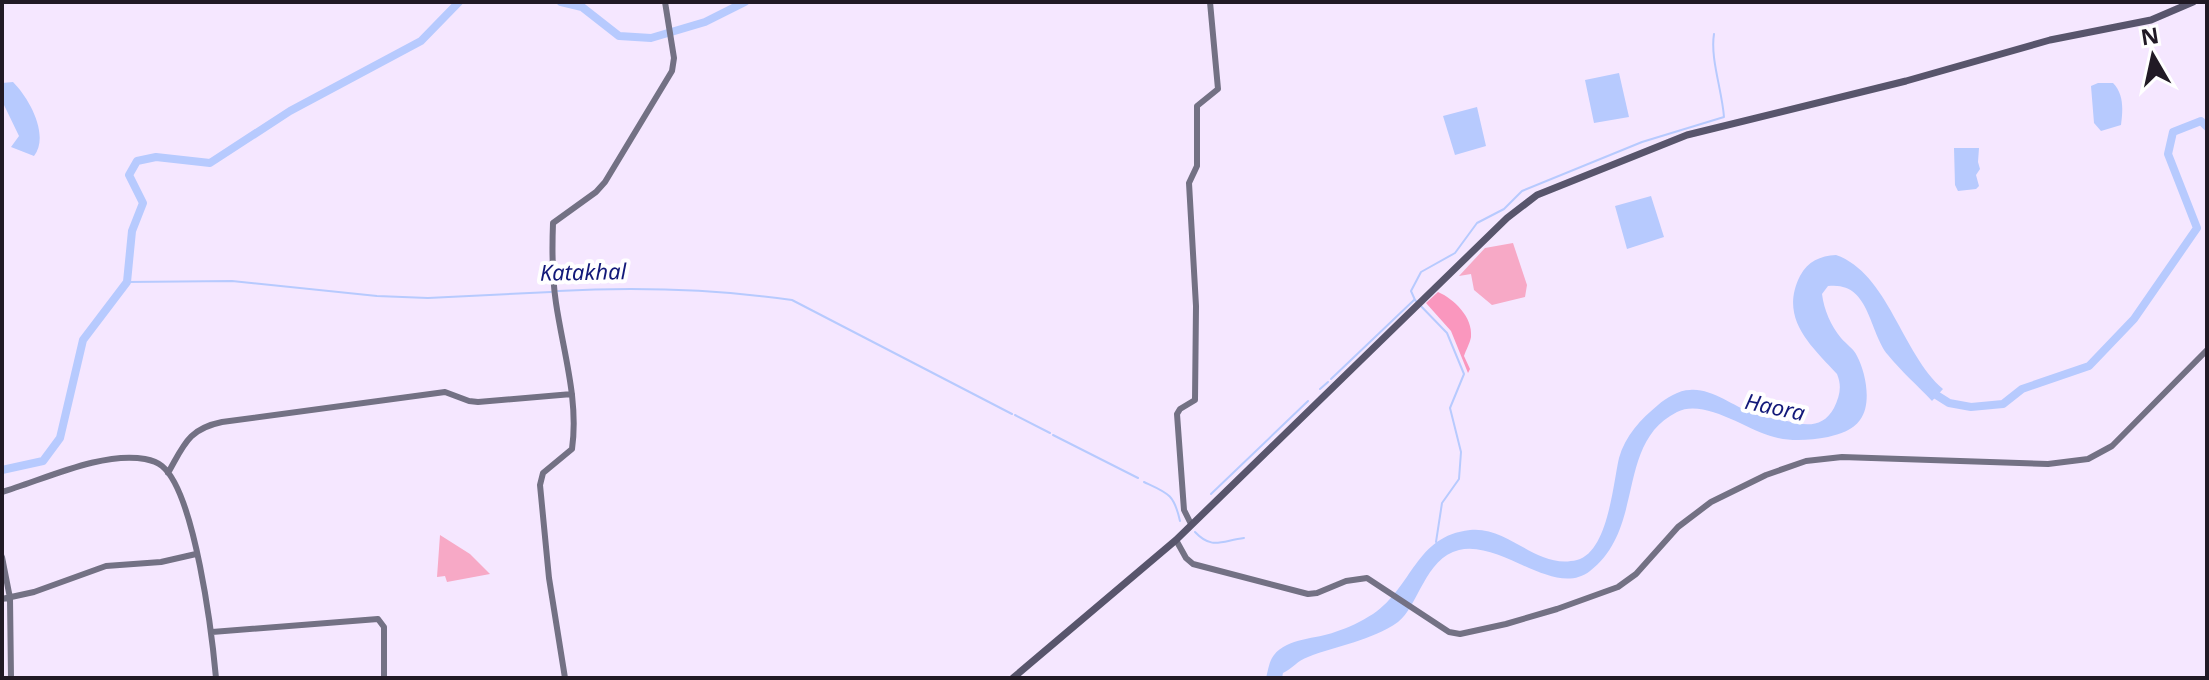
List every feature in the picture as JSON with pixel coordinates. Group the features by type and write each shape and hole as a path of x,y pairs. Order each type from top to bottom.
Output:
{"main road":[{"path":"1013,678 1176,540 1434,287 1507,218 1537,195 1673,140 1914,79 2050,40 2151,20 2193,2"}],"street":[{"path":"565,678 549,578 540,485 543,473 572,449 574,431 572,394 556,302 553,223 605,182 672,71 674,58 665,2"},
{"path":"1191,524 1184,510 1177,414 1195,400 1196,306 1189,183 1197,166 1195,110 1200,101 1218,89 1210,2"},
{"path":"1176,540 1193,564 1308,594 1362,578 1373,580 1449,632 1460,634 1506,624 1601,594 1636,574 1678,527 1711,502 1766,475 1806,461 1842,457 2048,464 2088,459 2112,446 2207,350"},
{"path":"168,473 190,436 222,422 445,392 478,402 572,394"},
{"path":"2,492 122,458 155,463 168,473 179,495 196,554 212,632 216,678"},
{"path":"2,599 59,584 109,565 161,562 196,554"},
{"path":"2,557 10,598 11,678"},
{"path":"212,632 378,619 384,627 384,678"}],"shaded area":[{"path":"1513,243 1527,285 1525,297 1492,305 1474,290 1471,274 1459,276 1485,248"},
{"path":"1438,292 1456,304 1469,323 1471,337 1464,356 1470,369 1468,373 1451,331 1426,303"},
{"path":"440,535 470,554 490,574 447,582 445,576 437,577"}],"water":[{"path":"1619,73 1629,117 1594,123 1585,80"},
{"path":"13,82 36,117 40,138 34,156 11,147 19,136 4,105 2,83"},
{"path":"2113,83 2121,97 2122,108 2121,125 2101,131 2094,123 2091,86"},
{"path":"1477,107 1486,146 1455,155 1443,116"},
{"path":"1954,148 1979,148 1980,169 1976,175 1979,186 1976,189 1958,191 1955,185"},
{"path":"1651,196 1664,237 1627,249 1615,206"},
{"path":"1836,255 1854,264 1882,296 1916,356 1943,389 1932,401 1888,355 1860,299 1852,291 1828,286 1822,294 1828,318 1856,353 1865,380 1866,406 1854,426 1828,437 1788,440 1764,434 1713,412 1688,409 1677,412 1658,426 1645,444 1618,532 1607,553 1590,571 1576,578 1560,578 1493,553 1475,549 1459,550 1447,555 1430,572 1398,622 1366,638 1304,658 1283,673 1282,678 1266,678 1272,657 1286,645 1340,630 1373,614 1386,603 1426,552 1452,534 1470,530 1498,534 1536,554 1562,561 1577,560 1587,554 1602,531 1625,442 1646,416 1673,395 1698,390 1756,415 1801,424 1814,424 1825,419 1838,399 1839,378 1800,330 1793,305 1794,291 1807,267 1820,258"}],"waterway":[{"name":"Katakhal","path":"2,470 43,461 60,438 83,340 127,282 132,231 143,203 129,175 137,161 156,157 210,163 290,111 421,41 459,2"},
{"name":"Katakhal","path":"561,2 582,7 619,36 651,38 705,22 745,2"},
{"path":"1436,542 1442,503 1459,479 1461,452 1450,408 1464,374 1447,333 1415,300 1411,291 1421,272 1455,253 1477,223 1504,209 1522,191 1642,142 1724,117 1714,34"},
{"name":"Haora","path":"1930,391 1949,403 1971,407 2003,404 2022,389 2089,366 2134,319 2197,228 2168,154 2173,132 2201,121 2207,127"},
{"name":"Katakhal","path":"127,282 232,281 377,296 428,298 551,292"},
{"name":"Katakhal","path":"558,291 675,290 792,300 1012,414"},
{"path":"1331,379 1414,300"},
{"path":"1320,389 1328,382"},
{"path":"1211,494 1308,401"},
{"name":"Katakhal","path":"1015,415 1050,433"},
{"name":"Katakhal","path":"1053,435 1138,478"},
{"name":"Katakhal","path":"1144,482 1169,496 1180,521"},
{"name":"Katakhal","path":"1195,532 1212,543 1244,538"}]}
